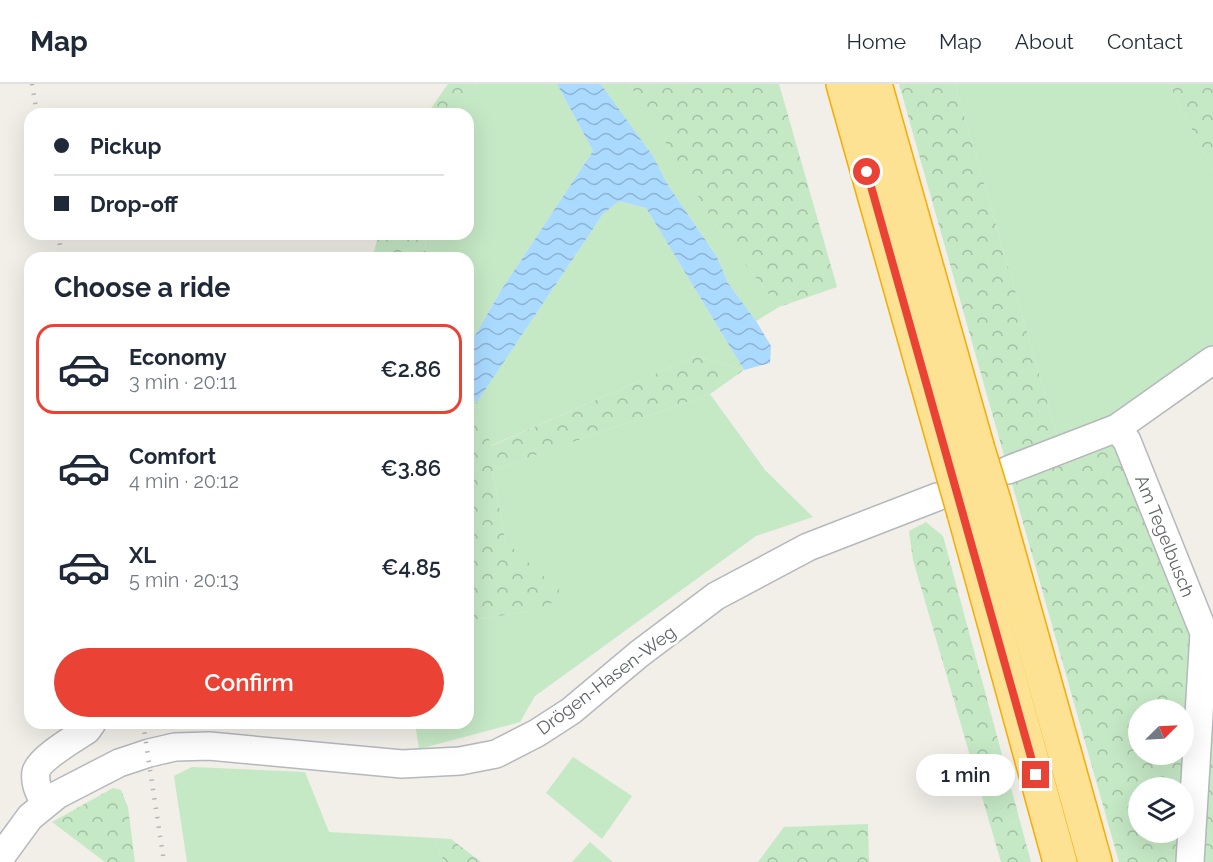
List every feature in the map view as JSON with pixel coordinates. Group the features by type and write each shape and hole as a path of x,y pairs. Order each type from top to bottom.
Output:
{"highway":[{"path":"843,84 963,452 994,501 1095,862"},
{"path":"875,84 963,452 951,505 1060,862"}],"street":[{"path":"1008,470 1117,428 1213,360"},
{"name":"Am Tegelbusch","path":"1117,428 1127,441 1204,633 1190,862"},
{"name":"Drögen-Hasen-Weg","path":"0,858 38,815 75,784 119,763 175,747 209,746 402,764 460,761 496,754 537,733 571,711 639,654 716,596 808,547 951,505"},
{"path":"38,815 36,772 40,764 88,729"}],"green space":[{"path":"448,84 478,84 459,108 431,108"},
{"path":"478,84 557,84 593,151 500,292 474,338 474,252 425,252 426,240 474,240 474,108 459,108"},
{"path":"600,84 629,84 719,231 779,307 756,321 728,283 717,257 668,185 653,156"},
{"path":"629,84 779,84 837,287 779,307 719,231"},
{"path":"899,84 955,84 1061,449 1117,428 1213,637 1213,862 1119,862"},
{"path":"955,84 1169,84 1213,171 1213,360 1061,449"},
{"path":"1169,84 1213,84 1213,171"},
{"path":"619,201 646,208 744,370 696,356 490,446 477,402 603,214"},
{"path":"377,240 426,240 425,252 374,252"},
{"path":"696,356 744,370 710,394 493,470 505,541 567,597 531,611 474,620 474,401 477,402 491,446"},
{"path":"710,394 765,470 813,517 756,536 535,696 520,722 419,749 416,729 474,729 474,620 531,611 505,541 493,470"},
{"path":"926,522 943,536 1031,862 1001,862 913,560 909,531"},
{"path":"573,757 632,796 602,839 546,793"},
{"path":"192,767 305,772 329,832 434,838 444,862 187,862 174,776"},
{"path":"113,788 121,790 128,807 135,862 105,862 52,822"},
{"path":"868,824 869,862 758,862 784,827"},
{"path":"434,838 451,839 481,862 444,862"},
{"path":"590,842 613,862 572,862"}],"water":[{"path":"557,84 600,84 602,86 653,156 668,185 717,257 728,283 756,321 771,346 770,363 744,370 646,208 619,201 603,214 477,402 474,401 474,338 500,292 593,151"}],"railway":[{"path":"32,84 36,108"},
{"path":"59,240 61,252"},
{"path":"144,729 164,862"}],"route":[{"path":"867,172 1036,775"}]}
